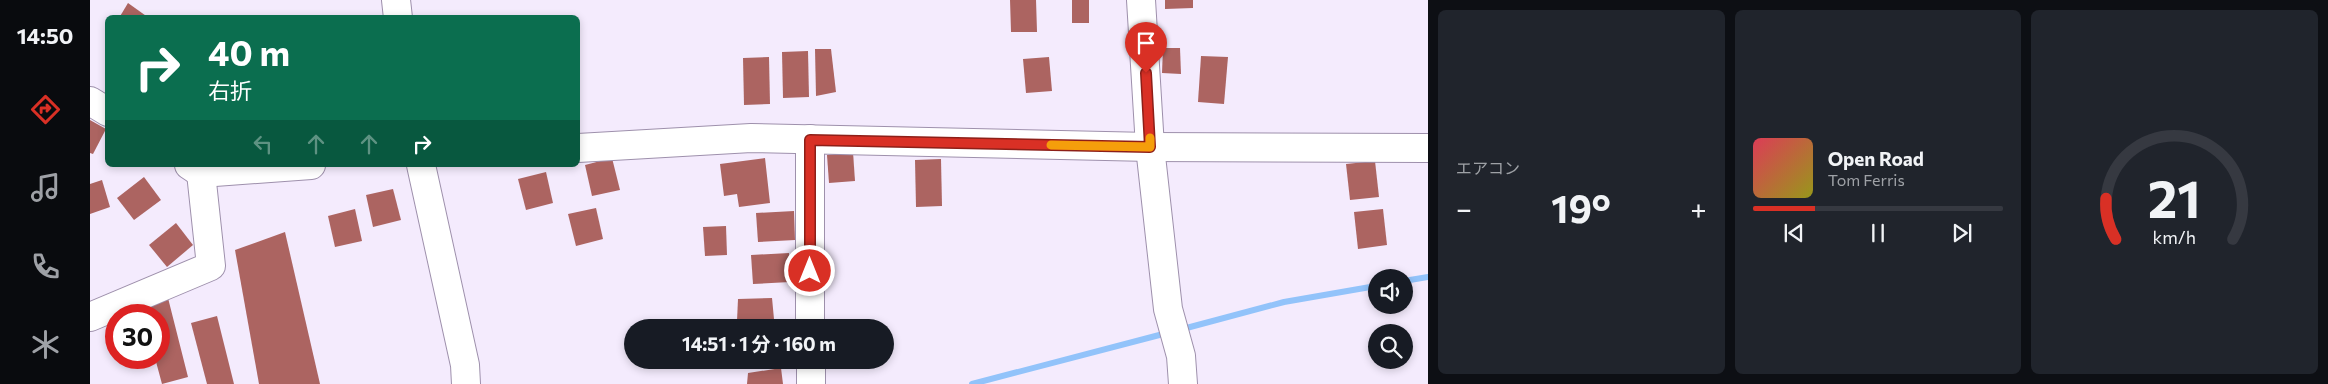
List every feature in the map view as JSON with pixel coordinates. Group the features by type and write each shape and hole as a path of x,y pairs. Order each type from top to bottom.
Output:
{"street":[{"path":"396,0 398,15"},
{"path":"1141,0 1150,147 1168,309 1181,356 1183,384"},
{"path":"90,101 105,110"},
{"path":"580,148 751,138 1150,147 1428,148"},
{"path":"810,140 810,319"},
{"path":"90,317 211,266 195,169 253,167"},
{"path":"421,167 465,365 466,384"},
{"path":"811,369 811,384"}],"building":[{"path":"1010,0 1036,0 1037,32 1011,32"},
{"path":"1072,0 1089,0 1089,23 1072,23"},
{"path":"1165,0 1193,0 1193,8 1165,9"},
{"path":"128,3 145,15 121,15"},
{"path":"1163,48 1180,48 1181,74 1162,73"},
{"path":"815,49 831,49 836,92 816,96"},
{"path":"808,51 809,97 783,98 782,52"},
{"path":"1201,56 1228,57 1224,104 1198,102"},
{"path":"769,57 770,104 744,105 743,58"},
{"path":"1049,57 1052,91 1026,93 1023,59"},
{"path":"90,120 105,128 105,131 93,154 90,153"},
{"path":"853,152 855,181 829,183 827,155"},
{"path":"612,158 620,190 592,196 585,165"},
{"path":"765,158 770,203 739,207 737,194 724,196 720,164"},
{"path":"941,159 942,206 916,207 915,160"},
{"path":"1375,161 1379,197 1350,200 1346,164"},
{"path":"546,172 553,203 526,210 518,179"},
{"path":"144,177 161,200 134,220 117,198"},
{"path":"102,180 110,207 90,214 90,184"},
{"path":"393,189 401,220 373,227 366,195"},
{"path":"596,208 603,239 576,246 568,214"},
{"path":"355,209 362,241 335,247 328,216"},
{"path":"1383,209 1387,245 1358,249 1354,212"},
{"path":"794,211 795,240 758,242 756,213"},
{"path":"176,223 193,245 167,267 149,245"},
{"path":"726,226 727,255 705,256 703,227"},
{"path":"285,232 320,384 259,384 235,250"},
{"path":"789,253 790,282 753,284 751,255"},
{"path":"168,298 170,304 142,304"},
{"path":"772,298 774,319 737,319 738,299"},
{"path":"170,306 188,377 162,384 158,369 170,369"},
{"path":"217,316 234,384 207,384 191,323"},
{"path":"781,369 783,384 747,384 748,373"}],"waterway":[{"path":"1413,280 1428,277"},
{"path":"1179,330 1284,302 1368,287"},
{"path":"972,384 1167,333"}],"slow traffic":[{"path":"1051,145 1150,147 1150,138"}],"route":[{"path":"810,271 810,140 1150,147 1146,73"}]}
